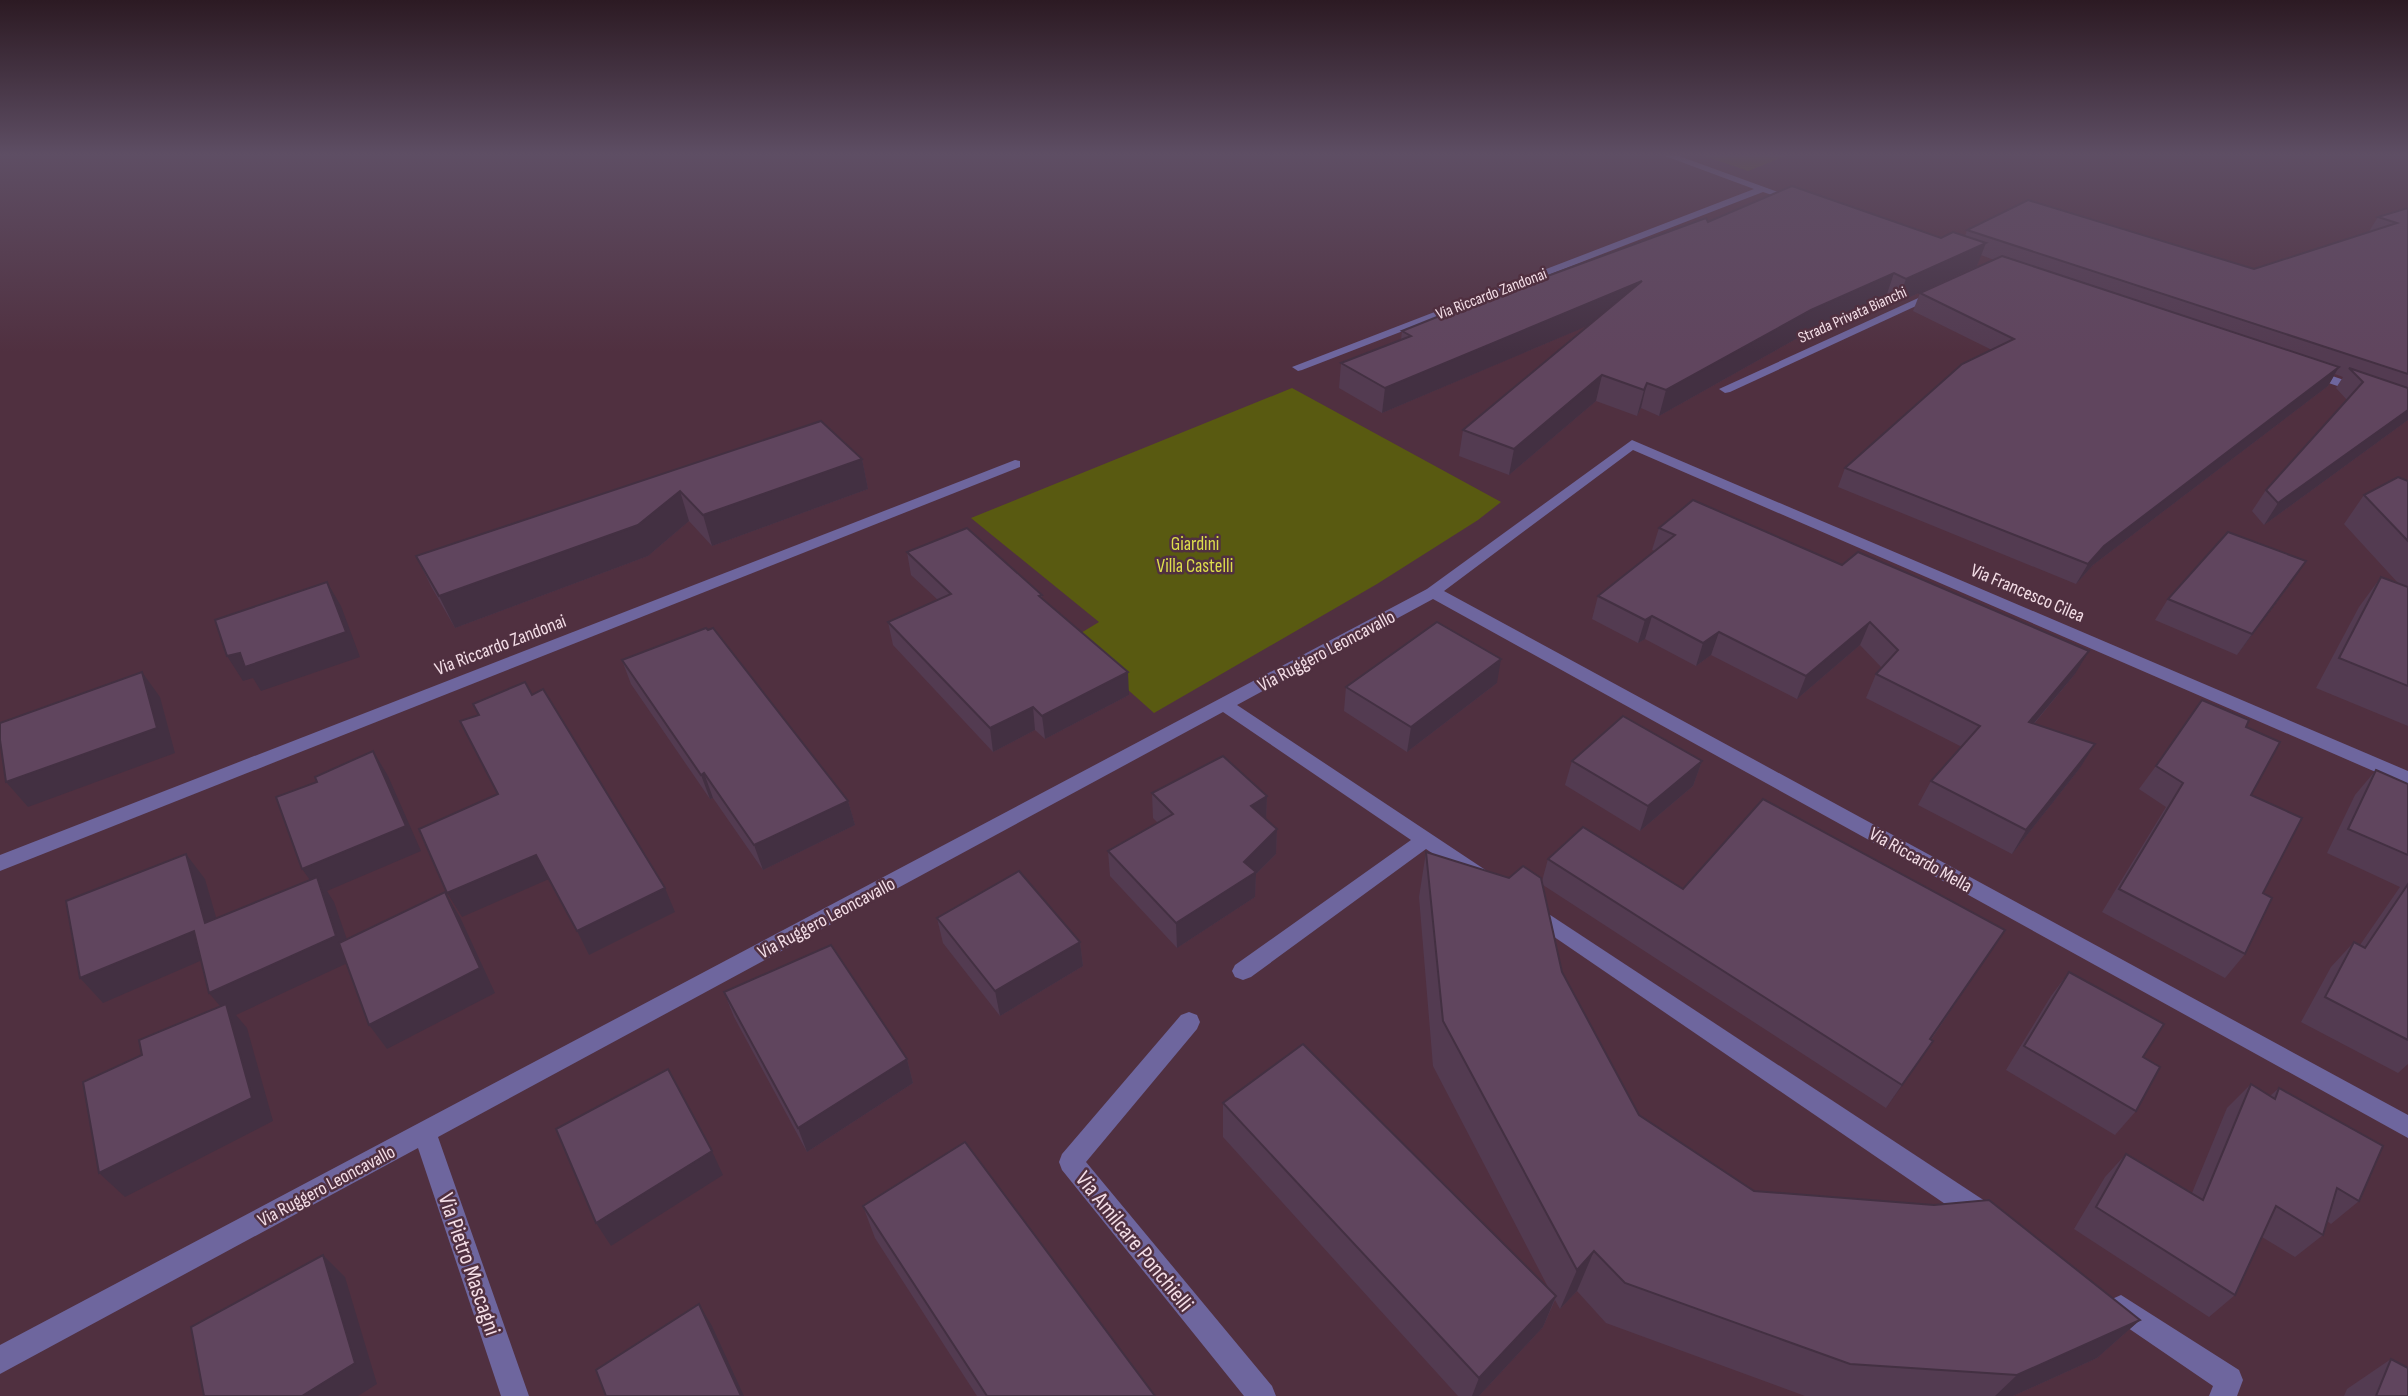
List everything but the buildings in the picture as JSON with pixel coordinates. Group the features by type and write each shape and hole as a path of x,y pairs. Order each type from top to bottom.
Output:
{"street":[{"name":"Via Riccardo Zandonai","path":"1298,367 1679,221"},
{"name":"Strada Privata Bianchi","path":"1725,388 1954,285"},
{"path":"2292,366 2408,406"},
{"name":"Via Ruggero Leoncavallo","path":"0,1360 1433,592 1632,444"},
{"name":"Via Francesco Cilea","path":"1632,444 2408,779"},
{"name":"Via Riccardo Zandonai","path":"0,863 1014,464"},
{"name":"Via Riccardo Mella","path":"1433,592 2408,1127"},
{"path":"1224,704 1494,886"},
{"path":"1243,971 1426,839"},
{"path":"1517,901 1999,1226"},
{"name":"Via Amilcare Ponchielli","path":"1189,1022 1071,1162 1262,1396"},
{"name":"Via Pietro Mascagni","path":"425,1133 515,1396"},
{"path":"2102,1295 2228,1380 2223,1396"}],"green space":[{"name":"Giardini Villa Castelli","path":"1292,388 1501,502 1478,520 1377,584 1154,713 1071,639 1099,622 971,518"}]}
